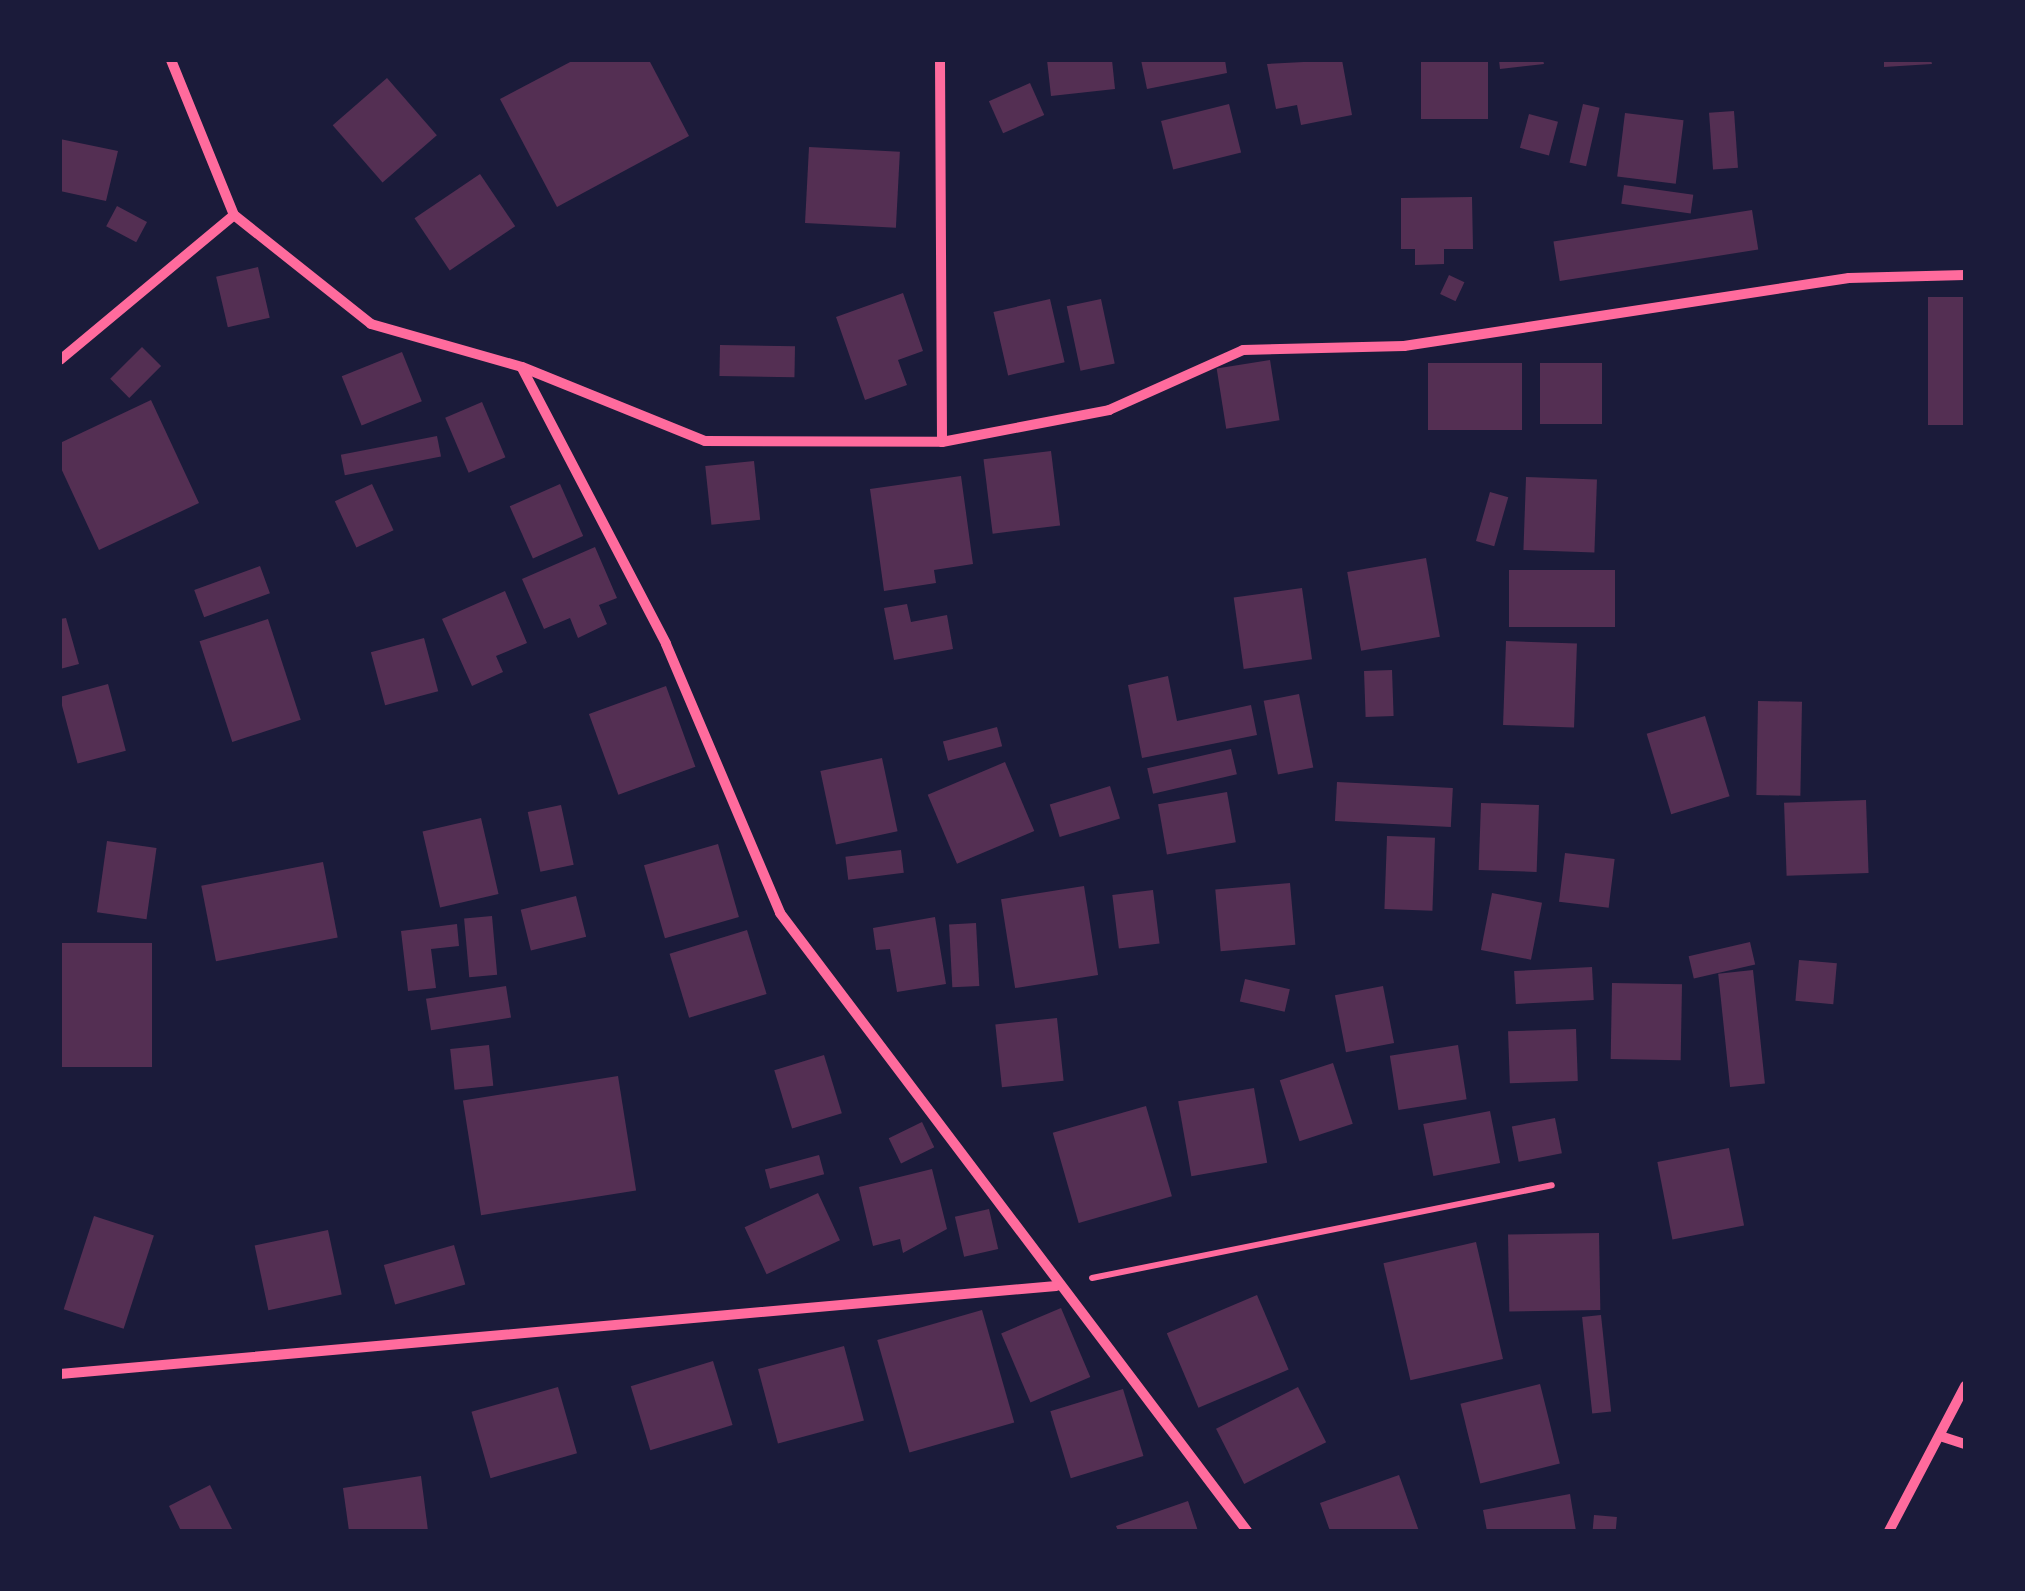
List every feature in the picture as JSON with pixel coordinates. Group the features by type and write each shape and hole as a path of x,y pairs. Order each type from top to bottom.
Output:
{"street":[{"path":"171,60 234,215 371,324 522,367 705,441 942,442 1109,410 1242,350 1404,346 1848,278 1965,275"},
{"path":"940,60 942,442"},
{"path":"60,360 234,215"},
{"path":"522,367 666,644 780,913 1056,1286 1246,1531"},
{"path":"60,1374 1056,1286"},
{"path":"1888,1531 1965,1386"},
{"path":"1940,1436 1965,1444"}],"path":[{"path":"1056,1286 1552,1185"}],"building":[{"path":"574,60 649,60 689,136 557,207 500,99"},
{"path":"1047,60 1112,60 1115,89 1051,96"},
{"path":"1141,60 1225,60 1227,73 1147,89"},
{"path":"1342,60 1352,115 1301,125 1297,105 1276,109 1267,64"},
{"path":"1421,60 1488,60 1488,119 1421,119"},
{"path":"1499,60 1543,60 1544,64 1500,69"},
{"path":"1884,60 1931,60 1932,64 1884,67"},
{"path":"387,78 437,135 383,183 333,125"},
{"path":"1030,83 1044,115 1003,133 989,101"},
{"path":"1229,104 1241,153 1173,169 1161,121"},
{"path":"1583,104 1600,108 1586,166 1570,162"},
{"path":"1734,111 1738,168 1713,170 1709,113"},
{"path":"1625,113 1684,120 1676,184 1617,177"},
{"path":"1529,114 1558,122 1549,156 1520,148"},
{"path":"60,139 118,151 106,201 60,191"},
{"path":"809,147 900,152 896,228 805,223"},
{"path":"480,174 515,226 450,270 415,218"},
{"path":"1624,185 1693,195 1691,214 1621,204"},
{"path":"1472,197 1473,249 1444,249 1444,264 1415,265 1415,249 1401,249 1401,198"},
{"path":"117,206 147,222 136,242 106,226"},
{"path":"1752,210 1758,250 1560,281 1553,241"},
{"path":"258,267 270,318 228,327 216,277"},
{"path":"1449,275 1464,282 1456,301 1440,294"},
{"path":"903,293 923,351 898,360 907,385 865,400 836,317"},
{"path":"1928,297 1965,297 1965,425 1928,425"},
{"path":"1050,299 1065,362 1008,375 993,312"},
{"path":"1101,299 1115,364 1080,371 1067,306"},
{"path":"720,345 795,346 794,377 719,376"},
{"path":"142,347 161,366 129,398 110,379"},
{"path":"402,352 422,401 362,425 342,376"},
{"path":"1270,360 1280,420 1226,429 1217,368"},
{"path":"1428,363 1522,363 1522,430 1428,430"},
{"path":"1540,363 1602,363 1602,424 1540,424"},
{"path":"151,400 199,503 99,550 60,466 60,443"},
{"path":"482,402 505,457 469,473 445,418"},
{"path":"437,436 441,457 345,475 341,455"},
{"path":"1051,451 1060,525 993,534 984,459"},
{"path":"754,461 760,520 711,525 705,466"},
{"path":"961,476 973,564 934,570 936,583 884,591 870,489"},
{"path":"1526,477 1597,479 1594,552 1523,550"},
{"path":"372,484 394,530 356,548 335,501"},
{"path":"560,484 583,536 533,558 510,506"},
{"path":"1490,492 1508,497 1494,546 1476,541"},
{"path":"595,547 617,598 599,605 607,624 578,638 570,618 544,629 522,579"},
{"path":"1426,558 1440,637 1361,651 1347,572"},
{"path":"260,566 270,593 204,617 194,590"},
{"path":"1509,570 1615,570 1615,627 1509,627"},
{"path":"1302,588 1312,659 1244,669 1234,598"},
{"path":"505,591 527,643 496,656 503,672 472,686 442,619"},
{"path":"907,604 911,622 947,615 953,649 894,660 884,608"},
{"path":"66,618 79,664 60,669 60,619"},
{"path":"268,619 301,720 232,742 200,641"},
{"path":"424,638 438,691 385,705 371,652"},
{"path":"1506,641 1577,643 1574,727 1503,725"},
{"path":"1392,670 1394,716 1366,717 1364,671"},
{"path":"1168,676 1177,721 1251,705 1257,735 1142,758 1128,685"},
{"path":"108,684 126,751 78,764 60,697"},
{"path":"666,686 695,767 618,795 589,714"},
{"path":"1299,694 1313,768 1278,774 1264,701"},
{"path":"1758,701 1802,702 1800,796 1756,795"},
{"path":"1705,716 1730,796 1671,814 1647,734"},
{"path":"997,727 1002,746 948,761 943,741"},
{"path":"1231,749 1237,774 1153,794 1147,768"},
{"path":"882,758 898,831 836,844 820,771"},
{"path":"1005,762 1034,831 957,864 928,795"},
{"path":"1337,782 1453,788 1451,827 1335,821"},
{"path":"1110,786 1120,819 1060,837 1050,804"},
{"path":"1227,792 1236,842 1167,854 1158,804"},
{"path":"1866,800 1869,873 1787,876 1784,803"},
{"path":"1481,803 1539,805 1537,872 1479,870"},
{"path":"561,805 574,865 540,872 528,812"},
{"path":"481,818 499,894 440,907 423,831"},
{"path":"1387,836 1435,838 1432,911 1384,909"},
{"path":"107,841 157,848 146,919 97,912"},
{"path":"718,844 739,917 665,938 644,865"},
{"path":"901,850 904,873 848,880 845,857"},
{"path":"1565,853 1615,859 1609,908 1559,902"},
{"path":"323,862 338,938 216,961 201,886"},
{"path":"1290,883 1295,945 1221,951 1215,890"},
{"path":"1084,886 1098,975 1015,988 1001,899"},
{"path":"1153,890 1160,944 1119,949 1112,895"},
{"path":"1492,893 1542,903 1531,960 1481,950"},
{"path":"576,896 586,937 531,951 521,910"},
{"path":"492,916 497,975 469,977 464,918"},
{"path":"935,917 946,984 897,992 890,949 876,950 873,928"},
{"path":"976,923 979,986 952,987 949,924"},
{"path":"457,924 459,946 431,949 436,988 408,991 401,931"},
{"path":"747,930 767,994 689,1018 670,954"},
{"path":"1750,942 1755,964 1694,979 1689,956"},
{"path":"60,943 152,943 152,1067 60,1067"},
{"path":"1799,960 1837,963 1833,1004 1795,1001"},
{"path":"1592,967 1594,1000 1516,1004 1514,971"},
{"path":"1753,970 1765,1083 1730,1087 1718,974"},
{"path":"1245,979 1290,989 1285,1012 1240,1001"},
{"path":"1612,983 1682,984 1681,1060 1611,1059"},
{"path":"506,986 511,1018 431,1030 426,999"},
{"path":"1383,986 1394,1043 1346,1052 1335,995"},
{"path":"1057,1018 1064,1081 1002,1087 995,1024"},
{"path":"1576,1029 1578,1081 1510,1083 1508,1031"},
{"path":"489,1045 493,1086 454,1090 450,1049"},
{"path":"1458,1045 1467,1099 1398,1110 1390,1056"},
{"path":"824,1055 842,1113 792,1129 774,1070"},
{"path":"1333,1063 1353,1124 1300,1141 1280,1080"},
{"path":"618,1076 636,1191 481,1215 463,1101"},
{"path":"1254,1088 1267,1163 1191,1176 1178,1101"},
{"path":"1146,1106 1172,1196 1079,1223 1053,1133"},
{"path":"1490,1111 1500,1163 1433,1176 1423,1124"},
{"path":"1555,1118 1562,1153 1519,1162 1512,1126"},
{"path":"922,1122 934,1147 901,1163 889,1138"},
{"path":"1729,1148 1744,1226 1672,1239 1657,1162"},
{"path":"819,1155 824,1174 770,1189 765,1169"},
{"path":"932,1169 947,1229 903,1253 900,1239 873,1246 859,1187"},
{"path":"818,1193 840,1240 767,1274 745,1227"},
{"path":"989,1209 998,1249 964,1257 955,1217"},
{"path":"94,1216 154,1235 124,1329 64,1309"},
{"path":"328,1230 342,1295 268,1310 255,1246"},
{"path":"1599,1233 1600,1310 1509,1312 1508,1235"},
{"path":"1476,1242 1503,1359 1410,1380 1383,1263"},
{"path":"454,1245 465,1284 395,1305 384,1265"},
{"path":"1257,1295 1289,1370 1198,1408 1167,1333"},
{"path":"1061,1308 1090,1377 1030,1402 1001,1333"},
{"path":"982,1310 1014,1422 909,1453 877,1340"},
{"path":"1601,1315 1611,1411 1592,1413 1582,1317"},
{"path":"844,1346 864,1420 778,1443 758,1369"},
{"path":"713,1361 733,1425 650,1450 631,1386"},
{"path":"1540,1384 1560,1464 1480,1483 1460,1404"},
{"path":"558,1387 577,1453 491,1478 471,1412"},
{"path":"1298,1387 1326,1442 1244,1484 1216,1429"},
{"path":"1123,1389 1143,1456 1071,1478 1050,1411"},
{"path":"1399,1475 1419,1531 1330,1531 1320,1503"},
{"path":"421,1476 428,1531 349,1531 343,1488"},
{"path":"210,1485 233,1531 181,1531 169,1506"},
{"path":"1570,1494 1576,1531 1487,1531 1483,1510"},
{"path":"1188,1501 1198,1531 1118,1531 1116,1526"},
{"path":"1594,1515 1617,1517 1616,1531 1593,1531"}]}
